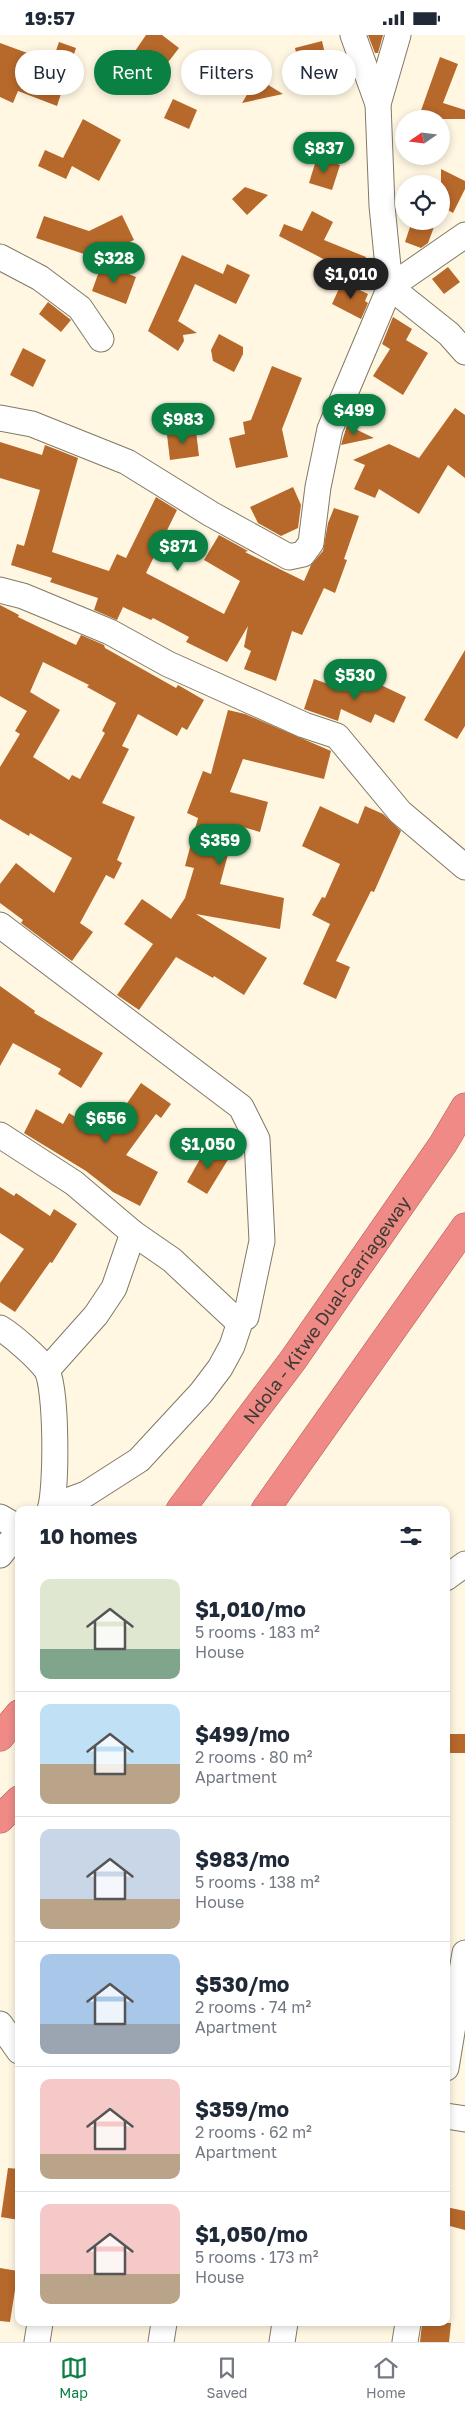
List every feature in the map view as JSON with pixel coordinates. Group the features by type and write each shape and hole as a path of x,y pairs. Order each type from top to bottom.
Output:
{"highway":[{"name":"Ndola - Kitwe Dual-Carriageway","path":"183,1506 293,1360 443,1144 465,1107"},
{"path":"268,1506 465,1227"},
{"path":"0,1737 15,1719"},
{"path":"0,1819 15,1803"}],"street":[{"path":"0,418 32,424 127,462 210,514 289,557 302,554 312,543 318,487 330,429 390,287 382,206 378,104 353,35"},
{"path":"378,104 398,35"},
{"path":"390,287 465,235"},
{"path":"0,257 40,278 80,308 101,339"},
{"path":"390,287 449,334 465,352"},
{"path":"0,590 23,596 110,633 168,664 304,725 337,736 400,812 465,867"},
{"path":"0,925 241,1107 257,1139 262,1241 246,1317 235,1319 172,1259 133,1233 74,1183 0,1135"},
{"path":"47,1370 96,1315 110,1295 126,1259 133,1233"},
{"path":"56,1506 86,1494 139,1460 202,1393 220,1368 232,1346 241,1319"},
{"path":"0,1328 47,1370 56,1430 51,1506"},
{"path":"0,1517 15,1527"},
{"path":"0,1555 15,1535"},
{"path":"450,1574 465,1564"},
{"path":"450,2044 465,1953"},
{"path":"450,2117 465,2119"},
{"path":"37,2342 40,2326"},
{"path":"161,2342 164,2326"},
{"path":"282,2342 285,2326"},
{"path":"405,2342 408,2326"}],"building":[{"path":"146,35 162,35 179,48 171,58 171,50 136,50"},
{"path":"368,35 383,35 378,53 375,53"},
{"path":"322,41 324,50 295,50 295,48"},
{"path":"59,42 76,48 75,50 56,50"},
{"path":"0,43 19,50 15,50 16,95 13,103 0,97"},
{"path":"440,57 458,64 443,103 465,110 465,119 450,119 450,110 421,110"},
{"path":"272,87 282,93 282,94 242,103 247,95 272,95"},
{"path":"28,95 61,95 57,106"},
{"path":"173,99 197,110 189,129 164,118"},
{"path":"83,119 121,140 99,181 72,166 66,179 38,166 45,150 63,158"},
{"path":"317,157 340,165 332,190 309,183"},
{"path":"441,169 465,181 465,189 453,213 450,211 450,175 441,175"},
{"path":"245,187 268,195 247,215 232,199"},
{"path":"312,211 333,222 324,240 366,257 357,282 330,271 333,264 279,236 284,224 302,231"},
{"path":"122,215 134,240 96,258 36,238 44,216 89,231"},
{"path":"409,230 433,230 428,243 421,248 405,242"},
{"path":"182,255 223,274 227,264 250,275 236,304 195,284 178,321 197,333 183,335 184,341 178,351 148,331"},
{"path":"102,263 136,277 126,304 92,291"},
{"path":"448,267 460,282 444,294 432,279"},
{"path":"342,282 368,294 365,301 368,303 361,319 332,304"},
{"path":"48,302 71,320 61,332 39,314"},
{"path":"393,317 412,329 406,340 428,353 403,395 373,376 390,349 382,344"},
{"path":"219,334 243,347 243,354 234,372 213,361 211,350"},
{"path":"23,348 46,360 33,387 10,375"},
{"path":"272,366 302,378 282,429 288,457 236,468 229,438 245,434 243,422 251,420"},
{"path":"455,408 465,415 465,478 448,465 419,514 379,489 375,498 354,489 365,465 353,460 389,444 419,458"},
{"path":"347,425 374,438 341,445"},
{"path":"196,431 199,456 170,460 167,435"},
{"path":"0,442 42,455 45,445 78,458 52,552 109,571 117,554 126,558 156,497 177,510 146,573 224,614 240,581 204,560 219,535 248,551 245,552 304,581 311,565 323,551 328,523 334,508 359,516 344,559 347,560 335,593 324,588 302,635 292,631 276,681 244,669 251,651 244,647 248,626 227,662 186,642 189,637 153,618 151,620 123,607 117,620 94,610 98,598 50,582 52,578 11,565 17,544 24,546 40,490 0,478"},
{"path":"293,487 301,505 298,528 281,536 258,523 250,507"},
{"path":"0,605 19,615 18,617 76,645 81,635 104,645 105,648 176,688 178,685 204,700 187,730 182,727 177,736 138,714 122,746 129,749 102,803 135,817 117,860 122,863 114,879 106,875 80,923 93,932 72,961 21,923 23,920 0,903 0,884 16,863 54,893 72,858 30,833 29,836 0,819 0,767 20,734 15,731 27,711 0,696","holes":["43,662 89,685 87,687 116,703 102,731 105,733 80,779 72,775 69,780 33,757 60,710 30,692"]},
{"path":"465,650 465,726 457,739 424,720"},
{"path":"362,676 406,697 394,723 375,714 371,723 341,709 338,721 304,709 314,679 354,693"},
{"path":"228,710 245,714 331,751 324,779 243,759 230,792 268,802 260,832 236,825 220,884 284,898 280,929 196,914 267,958 244,995 214,976 213,978 176,957 139,1010 117,995 153,944 124,924 142,899 171,919 185,898 194,868 185,866 198,818 187,813 203,771 211,774"},
{"path":"320,806 358,824 365,806 383,814 401,831 374,892 371,891 336,961 350,967 336,999 303,984 330,924 312,915 322,897 325,898 340,864 302,846"},
{"path":"0,986 35,1011 34,1013 103,1053 81,1088 58,1074 61,1069 13,1043 0,1066"},
{"path":"141,1083 171,1104 161,1118 156,1114 126,1155 158,1172 140,1206 113,1192 86,1171 24,1133 36,1109 63,1124 69,1113 105,1135"},
{"path":"208,1145 229,1158 207,1194 187,1182"},
{"path":"0,1187 14,1196 16,1193 50,1216 54,1209 77,1224 52,1263 50,1262 15,1312 0,1302 0,1283 24,1249 0,1233"},
{"path":"450,1734 465,1734 465,1753 450,1753"},
{"path":"8,2168 15,2169 15,2219 1,2217"},
{"path":"450,2208 465,2211 465,2230 450,2226"},
{"path":"0,2268 15,2270 15,2290 10,2322 0,2321"},
{"path":"451,2323 449,2342 420,2342 422,2326 450,2326"}]}
